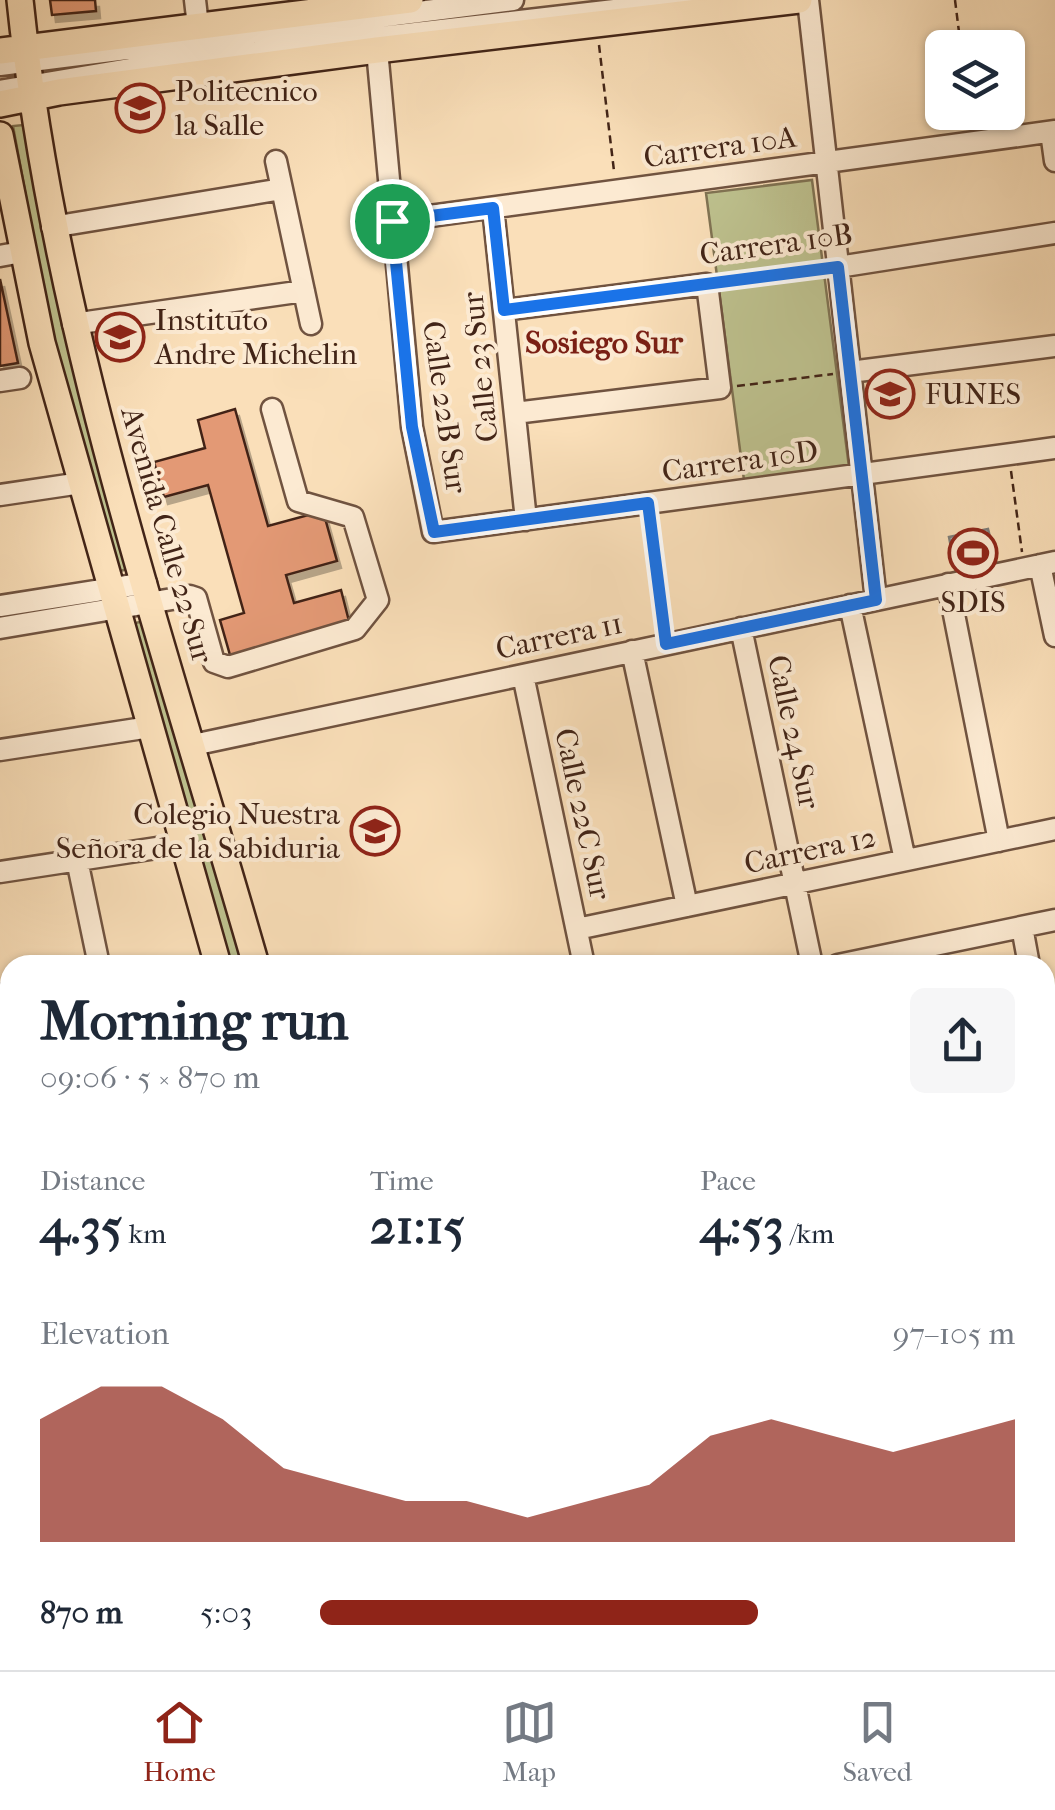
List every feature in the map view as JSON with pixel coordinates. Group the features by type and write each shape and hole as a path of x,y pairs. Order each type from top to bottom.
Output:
{"main road":[{"name":"Avenida Calle 22 Sur","path":"20,0 22,69 74,324 253,955"},
{"path":"0,104 22,69 198,26 410,0"},
{"path":"22,69 376,50 799,0"},
{"path":"0,135 11,254 215,955"}],"street":[{"path":"195,0 198,26"},
{"path":"0,91 22,69 513,0"},
{"path":"0,65 22,69 189,58 698,0"},
{"path":"808,0 876,600"},
{"name":"Calle 22B Sur","path":"376,50 412,427 434,532"},
{"path":"1053,132 1055,162"},
{"name":"Carrera 10A","path":"392,221 1053,132"},
{"path":"276,160 311,324"},
{"path":"52,227 282,189"},
{"name":"Calle 23 Sur","path":"493,208 526,520"},
{"name":"Carrera 10B","path":"838,267 1055,233"},
{"path":"515,413 720,388 707,284"},
{"name":"Carrera 10B","path":"504,310 707,284"},
{"path":"74,324 304,291"},
{"path":"850,372 1055,346"},
{"path":"0,606 149,594 196,598 214,662 228,666 355,629 378,600 353,517 298,501 272,408"},
{"name":"Carrera 10D","path":"434,532 1055,448"},
{"path":"0,494 81,484"},
{"path":"1040,565 1055,636"},
{"name":"Carrera 11","path":"193,745 1040,565"},
{"path":"948,584 999,841"},
{"path":"0,628 114,599"},
{"path":"850,605 905,860"},
{"name":"Calle 24 Sur","path":"741,628 810,955"},
{"path":"632,652 687,906"},
{"name":"Calle 22C Sur","path":"523,675 582,955"},
{"path":"0,750 150,726"},
{"name":"Carrera 12","path":"576,929 1055,829"},
{"path":"0,872 184,844"},
{"path":"77,860 97,955"},
{"path":"932,955 1055,920"},
{"path":"1022,927 1026,955"}],"path":[{"path":"954,0 958,30"},
{"path":"596,24 617,192"},
{"name":"Carrera 10B","path":"707,284 838,267"},
{"path":"720,388 850,372"},
{"path":"1008,455 1040,565"},
{"path":"648,503 666,644"}],"green space":[{"path":"23,125 55,282 132,568 116,572 50,327 13,126"},
{"path":"812,180 849,467 744,480 706,193"},
{"path":"143,621 242,955 226,955 132,624"}],"shaded area":[{"name":"SDIS","path":"988,529 998,569 957,578 949,537"}],"building":[{"path":"50,0 95,0 96,11 52,15"},
{"path":"0,279 18,363 0,366"},
{"path":"235,409 268,526 323,511 337,561 286,575 294,603 341,590 351,629 232,662 220,620 244,613 208,485 164,497 154,462 205,448 198,420"}],"place":[{"name":"Politecnico la Salle","path":"140,108"},
{"name":"Instituto Andre Michelin","path":"120,337"},
{"name":"FUNES","path":"890,394"},
{"name":"SDIS","path":"973,553"},
{"name":"Colegio Nuestra Señora de la Sabiduria","path":"375,831"}],"district":[{"name":"Sosiego Sur","path":"604,342"}],"route":[{"path":"493,208 504,310 838,267 876,600 666,644 648,503 434,532 412,427 392,221 493,208"}]}
